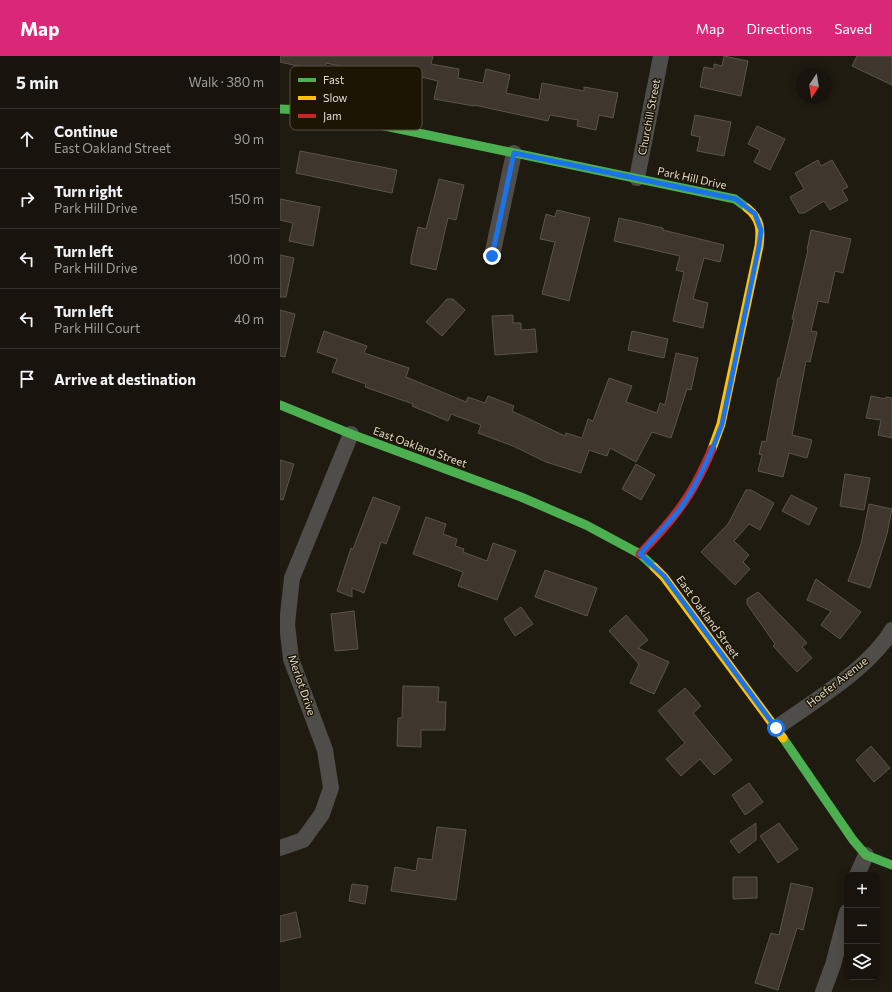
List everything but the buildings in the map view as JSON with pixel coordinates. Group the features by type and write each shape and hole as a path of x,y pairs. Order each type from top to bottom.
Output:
{"street":[{"name":"Churchill Street","path":"637,178 661,56"},
{"name":"Park Hill Drive","path":"280,109 290,109"},
{"name":"Park Hill Drive","path":"404,130 736,199 755,214 761,230 758,254 722,424 713,450 679,510 640,554"},
{"path":"492,256 514,153"},
{"name":"East Oakland Street","path":"280,405 351,434 521,497 586,525 640,554 664,576 776,728 852,840 866,855 892,865"},
{"name":"Merlot Drive","path":"280,848 303,840 322,814 331,788 325,750 292,660 287,624 292,578 351,434"},
{"name":"Hoefer Avenue","path":"776,728 849,676 869,658 892,630"},
{"path":"858,872 866,855"},
{"path":"823,992 833,965 844,923"}],"traffic: fast":[{"path":"280,109 290,109"},
{"path":"404,130 735,199 747,208"},
{"path":"280,405 351,434 521,497 586,525 640,554 654,567"},
{"path":"783,738 853,840 866,855 892,865"}],"traffic: slow":[{"path":"712,449 721,424 759,246 759,225 755,216 747,208"},
{"path":"654,567 664,577 783,738"}],"traffic: jam":[{"path":"640,554 675,515 689,495 712,449"}],"route":[{"path":"492,256 514,153 736,199 755,214 761,230 759,246 722,424 713,450 679,510 640,554 664,576 776,728"}]}
